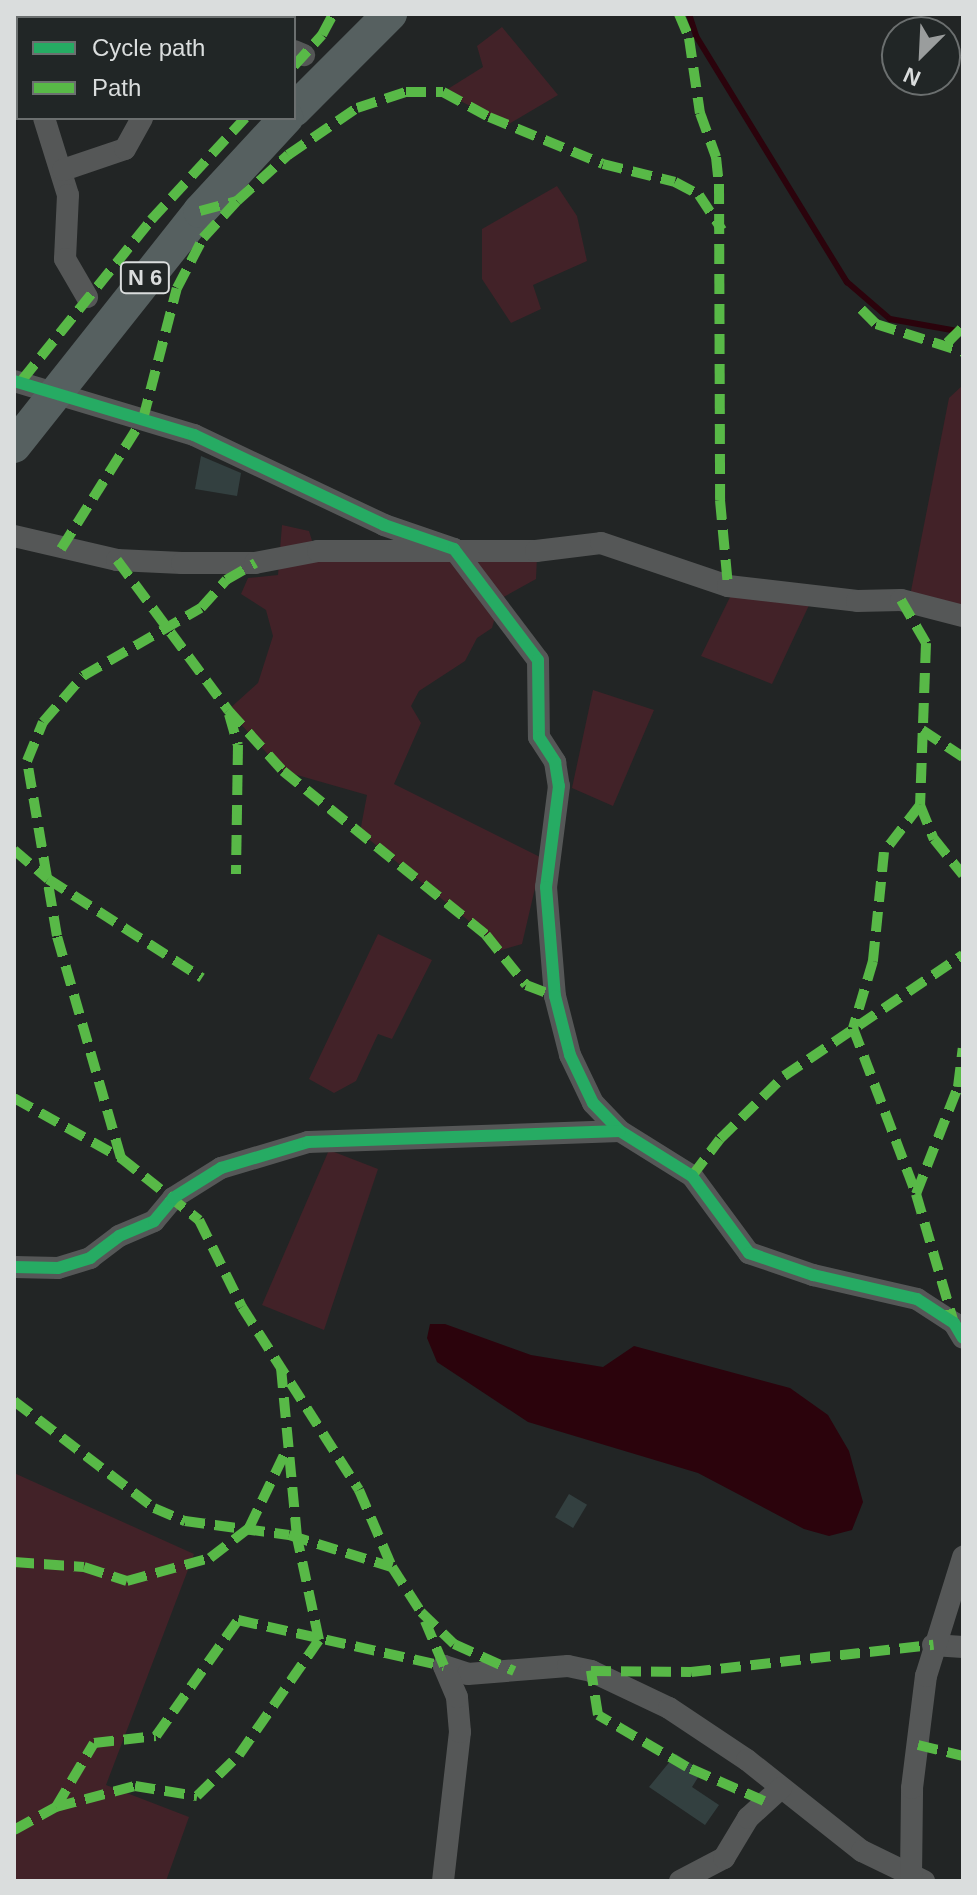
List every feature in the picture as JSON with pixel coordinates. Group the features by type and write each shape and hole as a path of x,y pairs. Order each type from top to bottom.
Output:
{"main road":[{"path":"296,108 390,14"},
{"name":"N 6","path":"14,446 53,391 200,211 284,120"}],"street":[{"path":"79,14 137,16"},
{"path":"45,120 63,170 68,195 65,259 87,297"},
{"path":"63,170 120,153 141,120"},
{"path":"14,381 194,435 384,525 454,549 538,660 539,737 555,762 559,786 546,887 555,996 581,1081 620,1131 692,1176 749,1253 813,1275 917,1299 954,1323 963,1338"},
{"path":"14,536 117,560 182,563 255,563 318,551 536,551 601,543 652,557 728,586 907,601 963,616"},
{"path":"14,1267 58,1268 90,1258 119,1236 154,1221 173,1198 221,1168 308,1142 620,1131"},
{"path":"443,1881 460,1732 457,1697 444,1666 478,1674 568,1666 591,1671 669,1708 862,1851 918,1878 912,1788 933,1645 963,1557"},
{"path":"933,1645 963,1647"},
{"path":"722,1881 724,1858 748,1818 781,1788"},
{"path":"680,1881 724,1858"}],"shaded area":[{"path":"502,27 558,95 507,125 443,92 483,67 477,46"},
{"path":"557,186 577,216 587,261 533,285 541,309 511,323 482,279 482,229"},
{"path":"963,385 963,610 909,601 949,398"},
{"path":"282,525 309,531 314,547 537,556 536,579 500,599 492,628 477,638 465,661 419,691 411,706 421,723 394,784 542,858 522,944 498,951 486,935 360,832 367,795 283,771 228,710 258,683 273,636 266,610 241,594 248,578 278,575"},
{"path":"732,593 811,601 772,684 701,656"},
{"path":"593,690 654,710 613,806 572,788"},
{"path":"378,934 432,960 392,1039 378,1034 356,1081 334,1093 309,1079"},
{"path":"329,1150 378,1169 324,1330 262,1305"},
{"path":"430,1324 445,1324 531,1355 603,1367 634,1346 790,1388 828,1415 849,1451 863,1502 852,1530 829,1536 804,1529 698,1473 528,1422 437,1362 427,1338"},
{"path":"14,1473 194,1554 106,1785 189,1817 166,1881 14,1881"}],"building":[{"path":"201,456 241,473 237,496 195,489"},
{"path":"569,1494 587,1505 573,1528 555,1517"},
{"path":"676,1754 702,1771 692,1787 719,1805 705,1825 649,1787"}],"waterway":[{"path":"689,14 696,36 847,282 890,319 963,332"}],"marked path":[{"path":"296,64 322,35 333,14"},
{"path":"679,14 689,38 700,113 716,157 719,184 720,500 728,586"},
{"path":"200,211 237,201 288,155 357,108 406,92 443,92 489,117 603,164 675,182 699,195 722,230"},
{"path":"22,380 151,220 243,120"},
{"path":"61,549 143,419 177,288 203,238 237,201"},
{"path":"861,309 876,324 963,352"},
{"path":"947,343 963,327"},
{"path":"117,560 228,710 283,771 486,935 526,985 555,996"},
{"path":"121,1158 57,936 27,761 43,722 83,676 201,608 226,580 255,563"},
{"path":"901,600 926,643 920,805 934,839 963,875"},
{"path":"229,714 238,745 236,874"},
{"path":"922,730 963,757"},
{"path":"920,805 884,852 873,961 853,1028 916,1194 954,1323"},
{"path":"14,850 48,879 202,978"},
{"path":"692,1176 720,1139 784,1076 963,955"},
{"path":"916,1194 958,1087 963,1048"},
{"path":"14,1098 121,1158 199,1220 242,1307 359,1490 392,1567 421,1612 454,1644 514,1671"},
{"path":"14,1830 56,1807 135,1786 197,1796 239,1755 319,1640 297,1537 281,1368"},
{"path":"14,1401 154,1508 185,1521 289,1535 392,1567"},
{"path":"14,1562 84,1567 127,1581 210,1558 249,1528 284,1455"},
{"path":"56,1807 94,1743 156,1736 238,1620 444,1666 425,1621"},
{"path":"764,1801 687,1767 598,1715 591,1671 691,1672 933,1645"},
{"path":"918,1745 963,1756"}],"cycle path":[{"path":"14,381 194,435 384,525 454,549 538,660 539,737 555,762 559,786 546,887 555,996 570,1055 593,1103 620,1131 692,1176 749,1253 813,1275 917,1299 954,1323 963,1338"},
{"path":"14,1267 58,1268 90,1258 119,1236 154,1221 173,1198 221,1168 308,1142 620,1131"}]}
